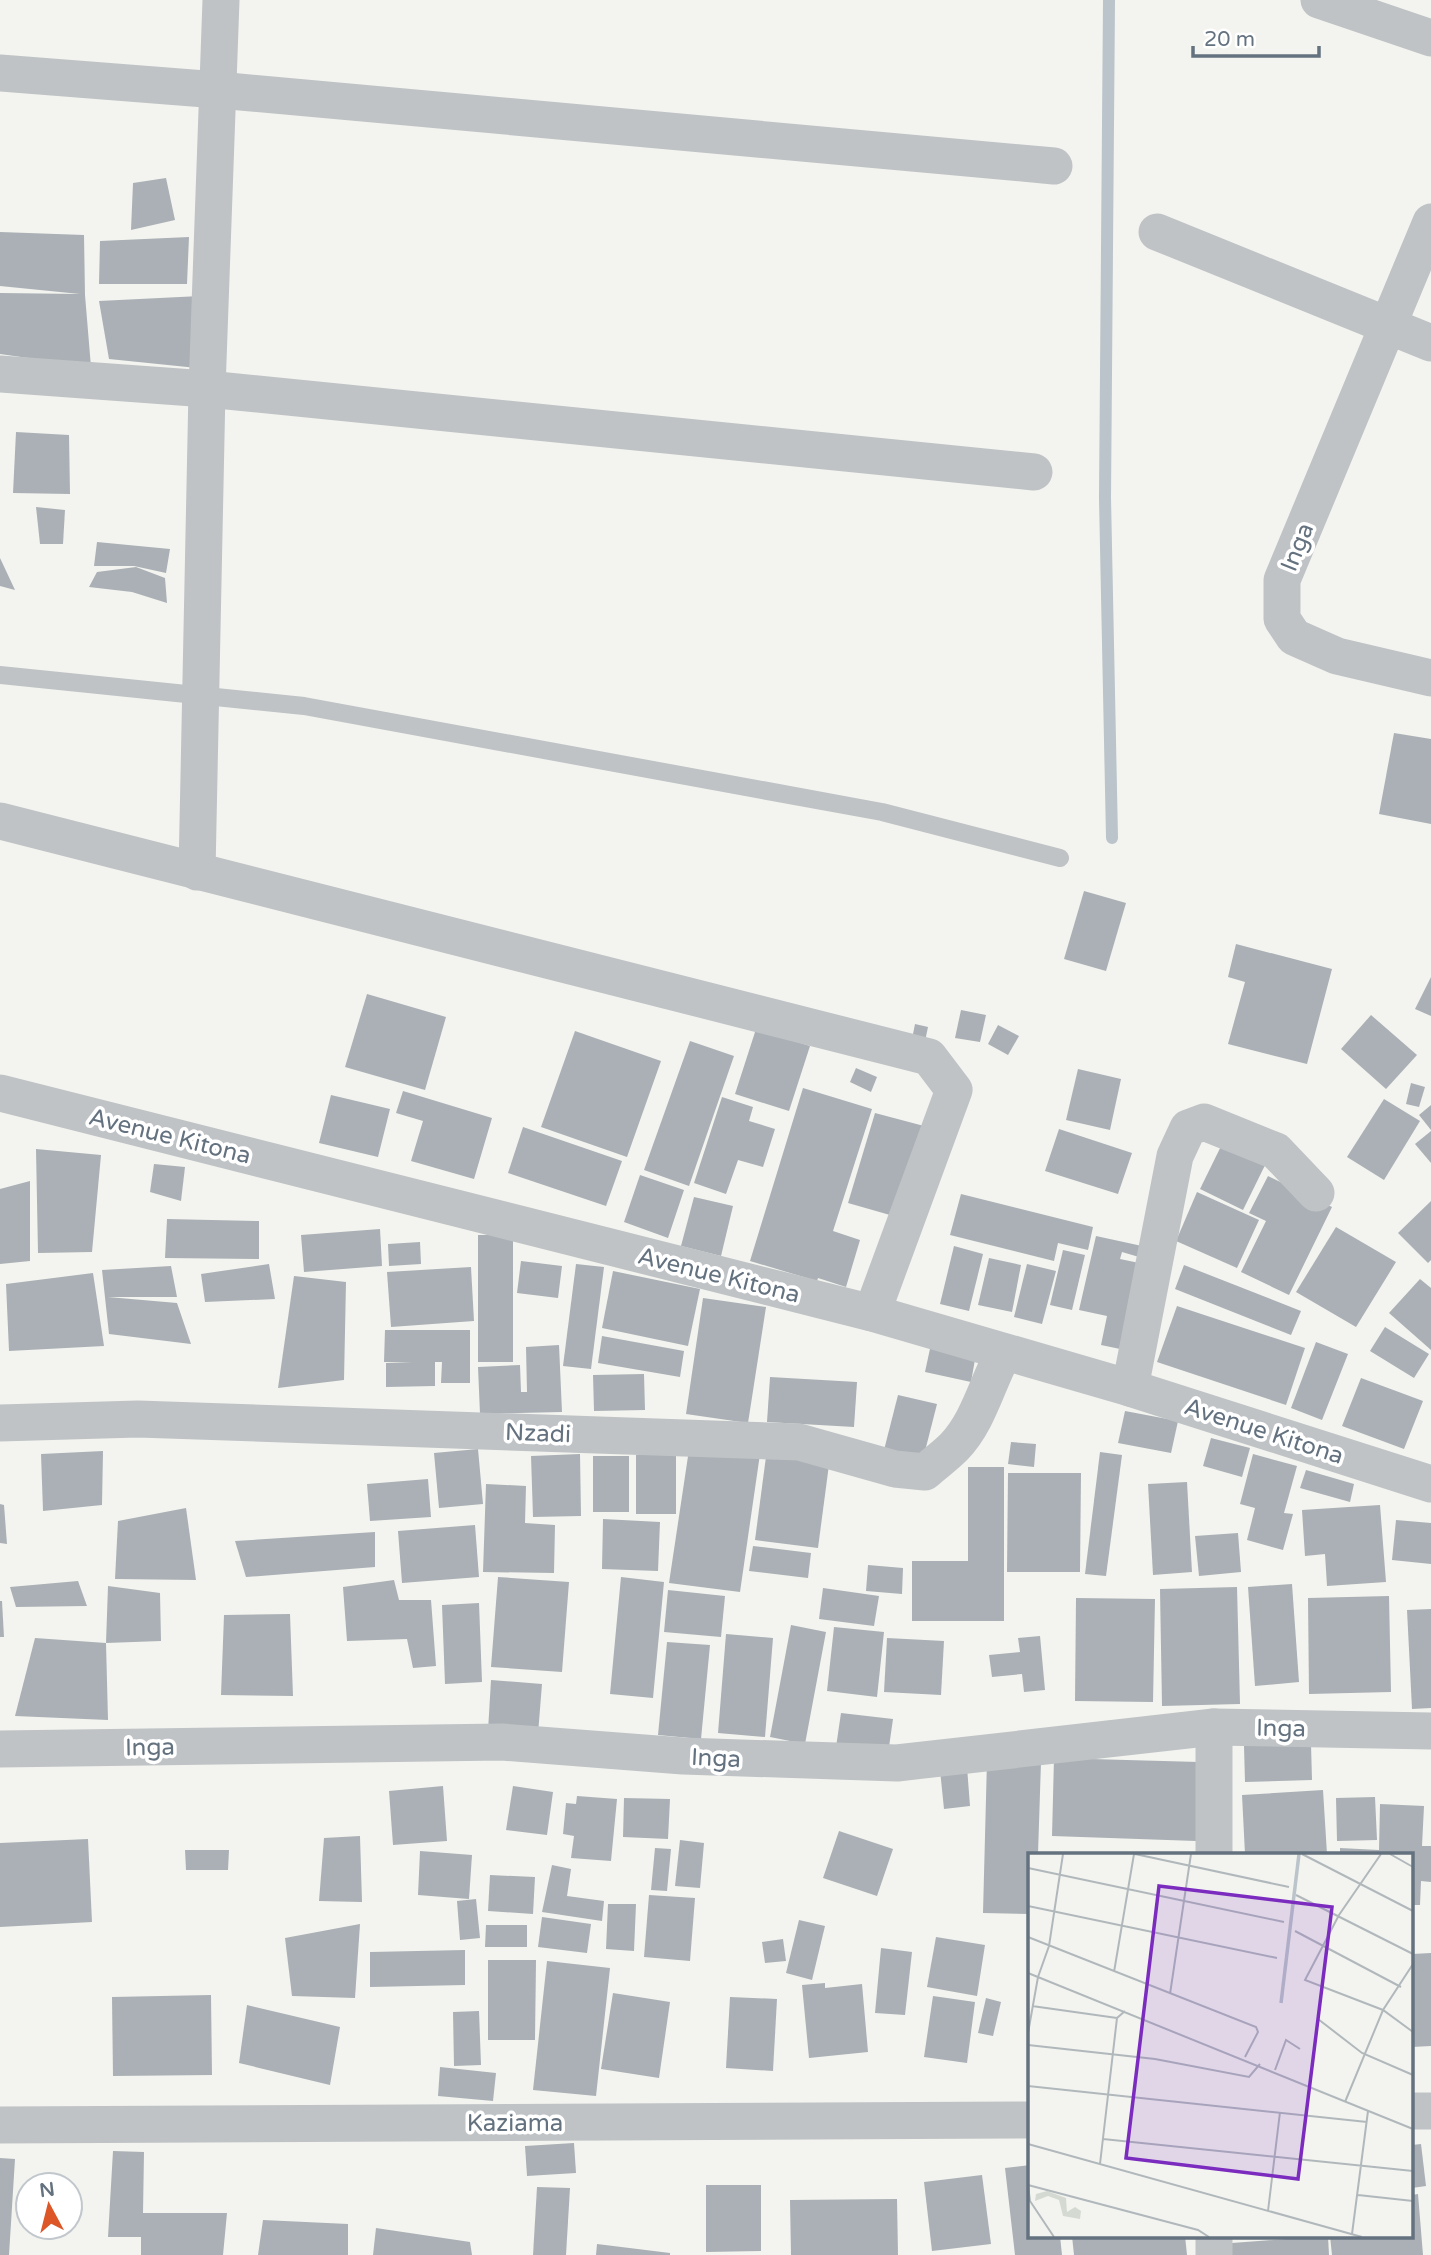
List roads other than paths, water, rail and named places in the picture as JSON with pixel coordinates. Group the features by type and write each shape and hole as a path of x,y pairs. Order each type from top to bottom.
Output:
{"street":[{"path":"197,872 207,389 222,0"},
{"path":"1319,0 1431,38"},
{"path":"0,73 218,90 1054,166"},
{"name":"Inga","path":"1431,222 1282,580 1282,619 1294,637 1337,656 1431,678"},
{"path":"1157,232 1431,343"},
{"path":"0,374 207,389 1034,472"},
{"path":"0,821 929,1057 954,1090 872,1314"},
{"name":"Avenue Kitona","path":"0,1093 872,1314 1130,1388 1431,1484"},
{"path":"1130,1388 1175,1156 1188,1128 1204,1122 1276,1151 1316,1193"},
{"name":"Nzadi","path":"0,1423 138,1419 799,1442 895,1469 925,1472 954,1447 972,1422 1004,1352"},
{"path":"1214,1727 1214,1853"},
{"name":"Inga","path":"0,1749 502,1742 683,1756 897,1763 1214,1727 1431,1731"},
{"name":"Kaziama","path":"0,2125 1028,2120"}],"lane":[{"path":"0,675 304,706 882,812 1060,858"}],"waterway":[{"path":"1109,0 1105,498 1112,838"}]}
